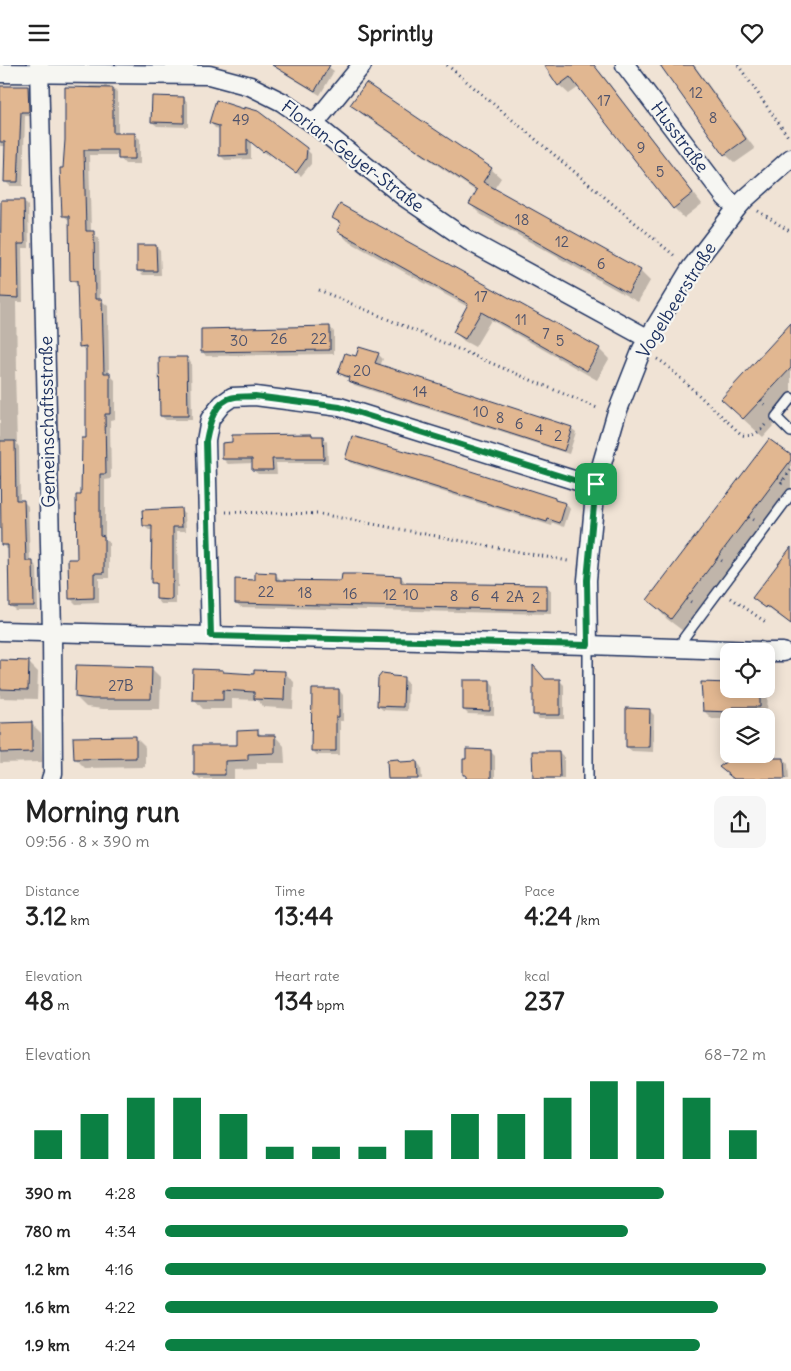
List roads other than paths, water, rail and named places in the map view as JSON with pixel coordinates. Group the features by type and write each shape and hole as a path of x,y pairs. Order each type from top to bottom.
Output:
{"street":[{"path":"314,124 362,65"},
{"name":"Husstraße","path":"625,65 725,197 741,203"},
{"name":"Florian-Geyer-Straße","path":"0,73 40,69 209,75 250,85 282,102 314,124 403,196 469,241 645,344"},
{"name":"Gemeinschaftsstraße","path":"40,69 52,632 53,773 51,779"},
{"name":"Vogelbeerstraße","path":"588,645 587,580 596,484 616,415 645,344 691,268 741,203 791,158"},
{"path":"211,636 206,441 210,419 222,404 232,397 255,396 340,407 577,481 596,484"},
{"path":"0,631 720,649"}],"lane":[{"path":"791,398 776,417 791,432"},
{"path":"683,648 683,639 791,494"},
{"path":"588,645 588,779"}]}
